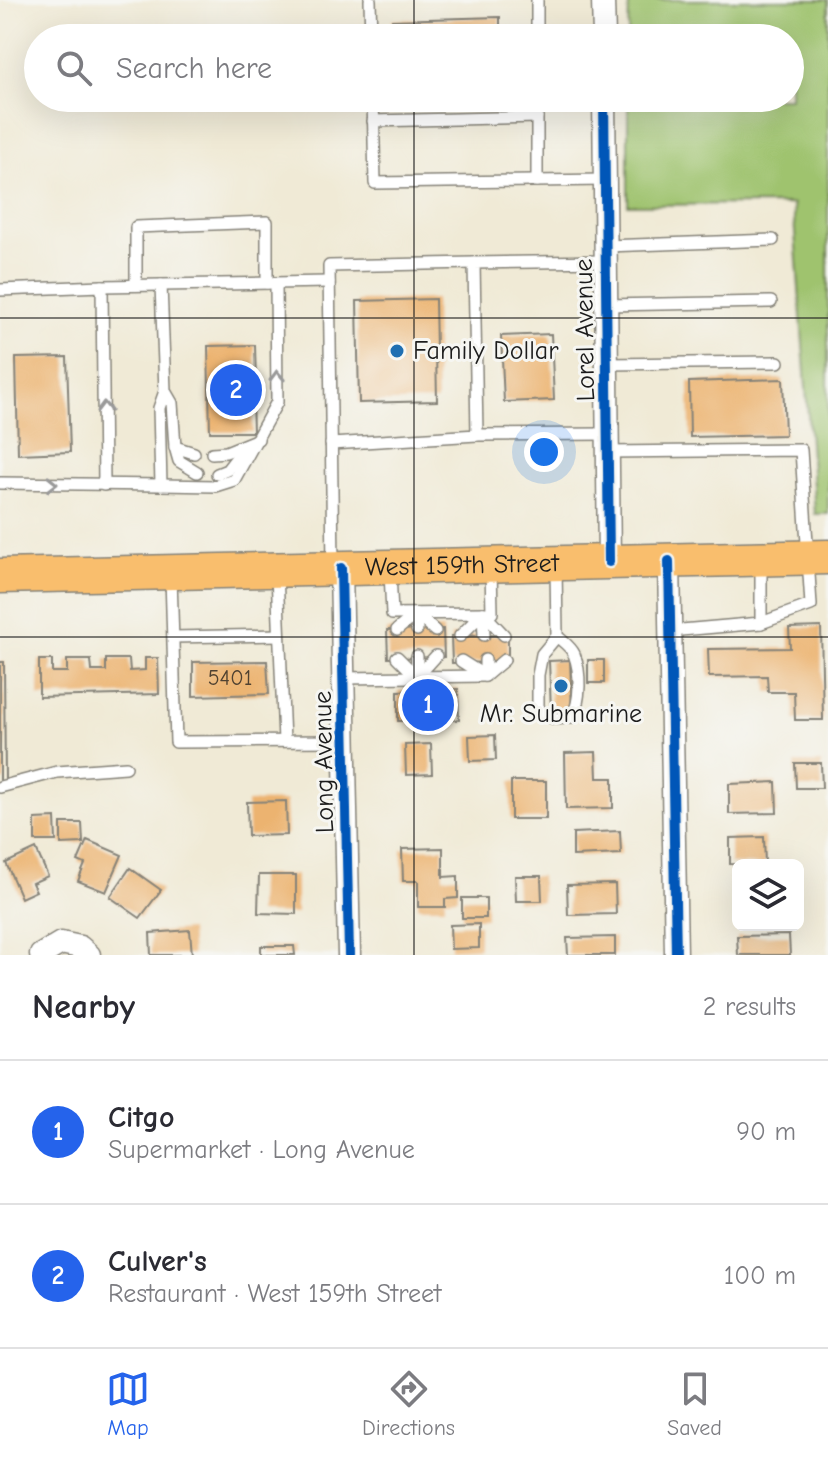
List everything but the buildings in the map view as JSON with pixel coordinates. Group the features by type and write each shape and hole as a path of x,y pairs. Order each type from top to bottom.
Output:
{"main road":[{"name":"West 159th Street","path":"0,576 819,557"}],"street":[{"path":"603,0 604,24"},
{"name":"Lorel Avenue","path":"604,112 609,562"},
{"path":"669,561 676,955"},
{"name":"Long Avenue","path":"337,568 344,678 349,955"},
{"path":"41,955 61,943 80,947 89,955"}],"lane":[{"path":"370,0 371,24"},
{"path":"537,0 537,24"},
{"path":"373,112 375,183 605,180"},
{"path":"537,112 537,181"},
{"path":"373,121 537,117"},
{"path":"0,483 215,486 234,480 277,402 267,222 136,227 136,285"},
{"path":"337,568 331,444 329,266 474,263 773,240"},
{"path":"474,263 477,435"},
{"path":"0,290 329,282"},
{"path":"161,285 165,391 159,408 161,485"},
{"path":"102,286 104,485"},
{"path":"606,305 771,302"},
{"path":"607,364 778,362"},
{"path":"165,391 172,403 179,461 197,472"},
{"path":"331,444 477,435 801,450 802,509 819,557 811,605 761,623 670,631"},
{"path":"212,453 253,441"},
{"path":"217,474 227,470 253,441"},
{"path":"175,447 194,453"},
{"path":"761,558 761,623"},
{"path":"555,563 557,636 542,654 538,675 538,708 547,717 559,720 572,717 578,706 573,652 557,636"},
{"path":"390,567 392,614 492,613 491,565"},
{"path":"277,570 284,741"},
{"path":"171,572 176,742 345,741"},
{"path":"483,613 504,635"},
{"path":"483,613 484,635"},
{"path":"460,636 483,613"},
{"path":"416,614 417,630"},
{"path":"397,630 416,614"},
{"path":"416,614 435,631"},
{"path":"173,637 279,635"},
{"path":"417,656 417,677"},
{"path":"417,677 436,656"},
{"path":"397,657 417,677"},
{"path":"485,660 485,676"},
{"path":"344,678 485,676 504,660"},
{"path":"461,661 485,676"},
{"path":"0,787 57,772 126,767"}],"green space":[{"path":"629,0 828,0 828,514 815,514 793,204 628,205 628,112 804,112 804,24 628,24"}],"cycle path":[{"path":"604,112 609,562"},
{"path":"669,561 676,955"},
{"path":"341,568 349,955"}],"place":[{"name":"Family Dollar","path":"397,351"},
{"name":"Culver's","path":"236,390"},
{"name":"Mr. Submarine","path":"561,686"},
{"name":"Citgo","path":"428,705"}]}
